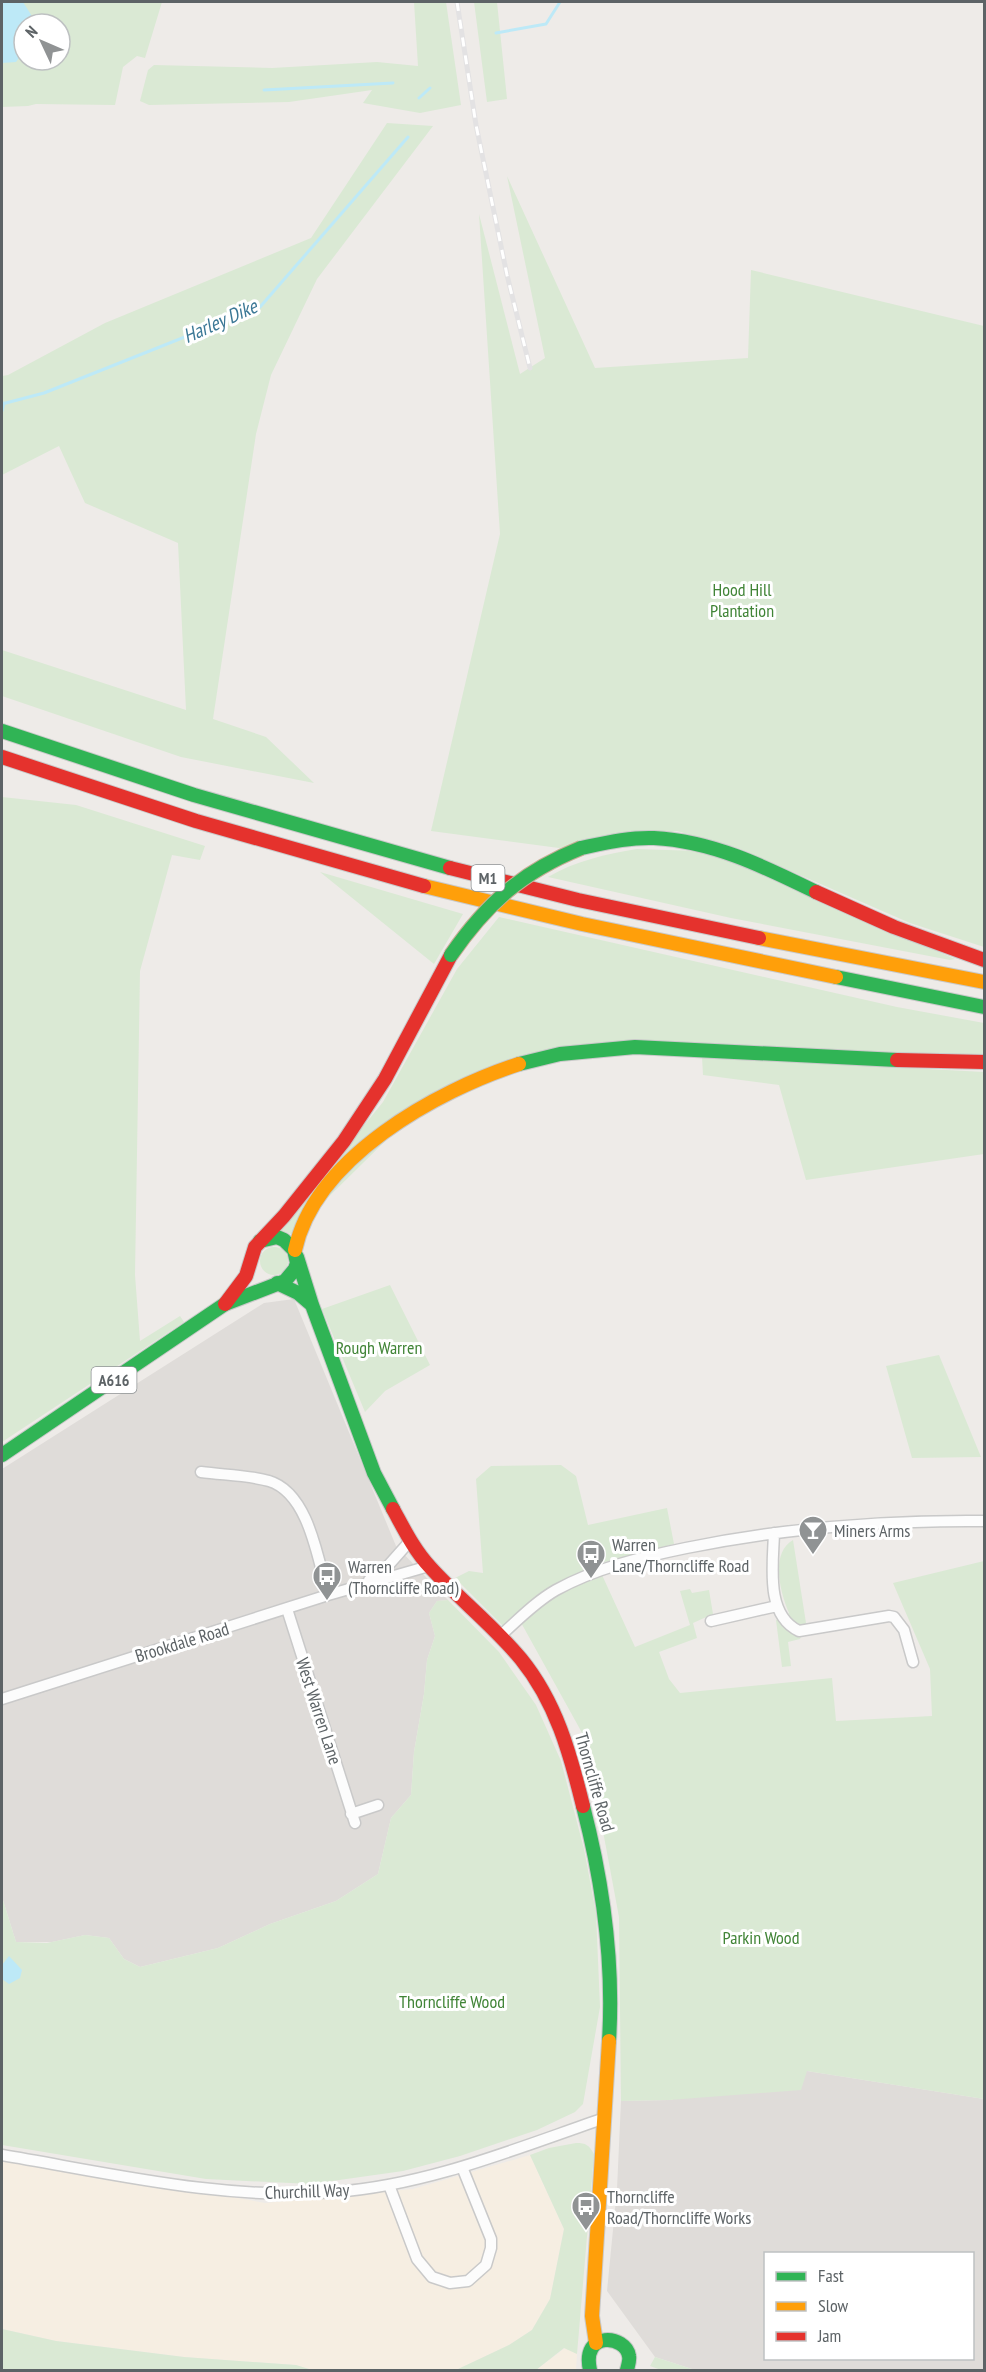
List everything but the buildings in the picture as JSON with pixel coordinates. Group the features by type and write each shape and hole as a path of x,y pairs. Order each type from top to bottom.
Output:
{"main road":[{"name":"M1","path":"2,731 197,796 411,858 521,887 984,982"},
{"name":"M1","path":"2,757 128,800 323,860 468,897 692,949 984,1007"},
{"name":"M1","path":"260,1241 284,1216 344,1141 364,1112 386,1079 451,955 473,922 500,894 541,865 581,848 620,839 639,838 666,839 714,847 741,856 908,933 984,960"},
{"path":"296,1254 300,1227 315,1199 336,1176 379,1137 431,1100 475,1078 530,1059 552,1054 635,1047 802,1057 984,1062"},
{"path":"260,1241 277,1237 290,1243 296,1254"},
{"name":"A616","path":"225,1304 242,1284 251,1264 251,1254 260,1241"},
{"name":"A616","path":"2,1455 225,1304 291,1276 296,1267 296,1254"},
{"name":"Thorncliffe Road","path":"296,1254 312,1305 374,1473 410,1541 429,1566 520,1658 542,1689 561,1728 596,1856 608,1938 610,2028 592,2316 596,2343"},
{"path":"251,1264 259,1278 298,1293 312,1305"},
{"path":"590,2370 587,2359 591,2347 596,2343 611,2339 624,2345 630,2358 627,2370"}],"street":[{"path":"201,1472 270,1482 292,1495 299,1504 314,1545 328,1595"},
{"path":"500,1636 534,1605 556,1590 598,1571 664,1553 774,1533 922,1521 984,1521"},
{"path":"774,1533 773,1573 777,1606 785,1623 799,1631 894,1617 904,1630 913,1662"},
{"name":"Brookdale Road","path":"362,1585 386,1568 410,1541"},
{"name":"Brookdale Road","path":"2,1699 328,1595 429,1566"},
{"path":"711,1621 777,1606"},
{"name":"West Warren Lane","path":"286,1609 353,1818 378,1805"},
{"name":"Churchill Way","path":"2,2155 193,2187 271,2195 335,2192 389,2185 462,2167 605,2118"},
{"path":"389,2185 417,2259 424,2269 432,2277 443,2282 468,2281 486,2265 491,2244 462,2167"}],"shaded area":[{"path":"294,1299 396,1546 448,1600 437,1601 429,1613 435,1636 427,1660 414,1752 411,1795 391,1818 378,1874 336,1901 270,1924 218,1948 140,1967 124,1959 109,1938 85,1935 52,1942 16,1942 2,1897 2,1469 264,1303"},
{"path":"807,2071 984,2099 984,2370 695,2370 655,2357 607,2291 617,2189 621,2101 669,2100"},
{"path":"2,2154 265,2203 413,2189 530,2155 564,2229 550,2299 532,2330 509,2345 456,2370 312,2370 296,2365 184,2357 56,2341 2,2329"},
{"path":"565,2348 577,2354 576,2370 536,2370"}],"green space":[{"path":"2,2 162,2 145,58 137,56 123,67 115,105 36,104 2,107"},
{"path":"414,2 446,2 461,105 420,113 363,103 372,90 289,102 149,105 140,101 148,70 154,65 272,68 377,62 418,66"},
{"path":"474,2 497,2 507,99 487,102"},
{"path":"387,123 433,126 317,279 271,375 256,434 213,719 266,737 314,783 181,757 2,696 2,650 186,710 178,543 85,503 59,446 2,475 2,376 8,375 105,323 311,238"},
{"name":"Hood Hill Plantation","path":"507,176 595,368 748,358 751,270 984,326 984,947 910,923 740,849 677,831 559,848 431,831 500,534 479,214 520,374 545,358"},
{"path":"2,797 76,805 205,846 200,860 172,855 140,971 135,1275 140,1341 180,1316 184,1322 2,1442"},
{"path":"637,849 698,851 730,860 955,959 950,960 731,918 548,877 591,859"},
{"path":"320,872 463,914 434,964"},
{"path":"499,917 897,1007 984,1023 984,1059 626,1041 437,1090 291,1234 279,1230 383,1102 457,969"},
{"path":"702,1057 984,1072 984,1154 806,1180 779,1085 703,1075"},
{"path":"274,1247 284,1251 288,1261 284,1271 274,1275 264,1271 260,1261 264,1251"},
{"name":"Rough Warren","path":"390,1285 430,1365 385,1391 365,1412 322,1309"},
{"path":"939,1355 981,1457 912,1458 886,1366"},
{"name":"Parkin Wood","path":"561,1465 576,1476 588,1525 667,1508 674,1544 597,1564 635,1647 690,1625 680,1591 690,1589 692,1593 709,1590 713,1614 693,1623 697,1638 659,1652 669,1679 680,1693 832,1678 836,1721 932,1716 930,1669 893,1583 984,1561 984,2099 807,2071 801,2090 669,2100 621,2101 619,1917 586,1740 519,1619 507,1630 455,1578 469,1571 483,1573 476,1479 491,1466"},
{"path":"793,1540 806,1623 800,1639 788,1642 791,1666 782,1667 776,1620 789,1613 780,1584 779,1563 781,1554"},
{"name":"Thorncliffe Wood","path":"448,1600 499,1652 536,1705 561,1761 584,1849 596,1913 600,2007 583,2104 575,2112 537,2130 460,2156 403,2171 311,2184 206,2179 2,2145 2,1897 16,1942 47,1943 85,1935 109,1938 124,1959 140,1967 218,1948 270,1924 336,1901 378,1874 391,1818 411,1795 414,1752 427,1660 435,1636 429,1613 437,1601"},
{"path":"576,2143 587,2145 594,2154 577,2354 564,2348 536,2370 456,2370 509,2345 532,2330 550,2299 564,2229 530,2155 549,2148"},
{"path":"2,2329 56,2341 184,2357 296,2365 312,2370 2,2370"},
{"path":"655,2357 695,2370 661,2370 650,2366"}],"water":[{"path":"2,2 23,2 29,12 12,12 12,62 2,63"},
{"path":"9,1956 22,1970 20,1978 9,1984 2,1979 2,1965"}],"waterway":[{"name":"Harley Dike","path":"496,33 546,24 560,2"},
{"path":"264,90 393,83"},
{"name":"Harley Dike","path":"419,98 430,88"},
{"name":"Harley Dike","path":"2,404 44,393 260,307 408,137"},
{"name":"Harley Dike","path":"2,411 4,403"}],"railway":[{"path":"457,2 476,125 507,275 530,368"}],"traffic: fast":[{"path":"2,731 194,795 450,868"},
{"path":"581,848 636,838 676,840 738,857 816,892"},
{"path":"451,955 478,920 507,891 541,868 581,848"},
{"path":"836,977 984,1007"},
{"path":"519,1064 560,1054 635,1047 897,1060"},
{"path":"2,1455 225,1304 285,1281 297,1263 294,1250 284,1240 277,1237 260,1241"},
{"path":"297,1257 312,1305 374,1473 393,1509"},
{"path":"277,1283 298,1293 312,1305"},
{"path":"583,1806 596,1864 605,1923 610,1982 609,2041"},
{"path":"590,2370 589,2357 592,2348 598,2342 605,2340 613,2341 626,2349 629,2358 627,2370"}],"traffic: slow":[{"path":"424,886 582,924 836,977"},
{"path":"759,938 984,982"},
{"path":"295,1250 307,1217 327,1186 353,1158 383,1133 417,1110 452,1092 519,1064"},
{"path":"596,2343 592,2316 609,2041"}],"traffic: jam":[{"path":"2,757 196,821 424,886"},
{"path":"450,868 578,900 759,938"},
{"path":"816,892 894,927 984,960"},
{"path":"225,1304 246,1276 255,1247 284,1216 344,1141 385,1079 451,955"},
{"path":"897,1060 984,1062"},
{"path":"393,1509 424,1560 499,1635 533,1675 553,1710 573,1767 583,1806"}],"place":[{"name":"Miners Arms","path":"813,1556"},
{"name":"Warren Lane/Thorncliffe Road","path":"591,1580"},
{"name":"Warren (Thorncliffe Road)","path":"327,1602"},
{"name":"Thorncliffe Road/Thorncliffe Works","path":"586,2232"}]}
